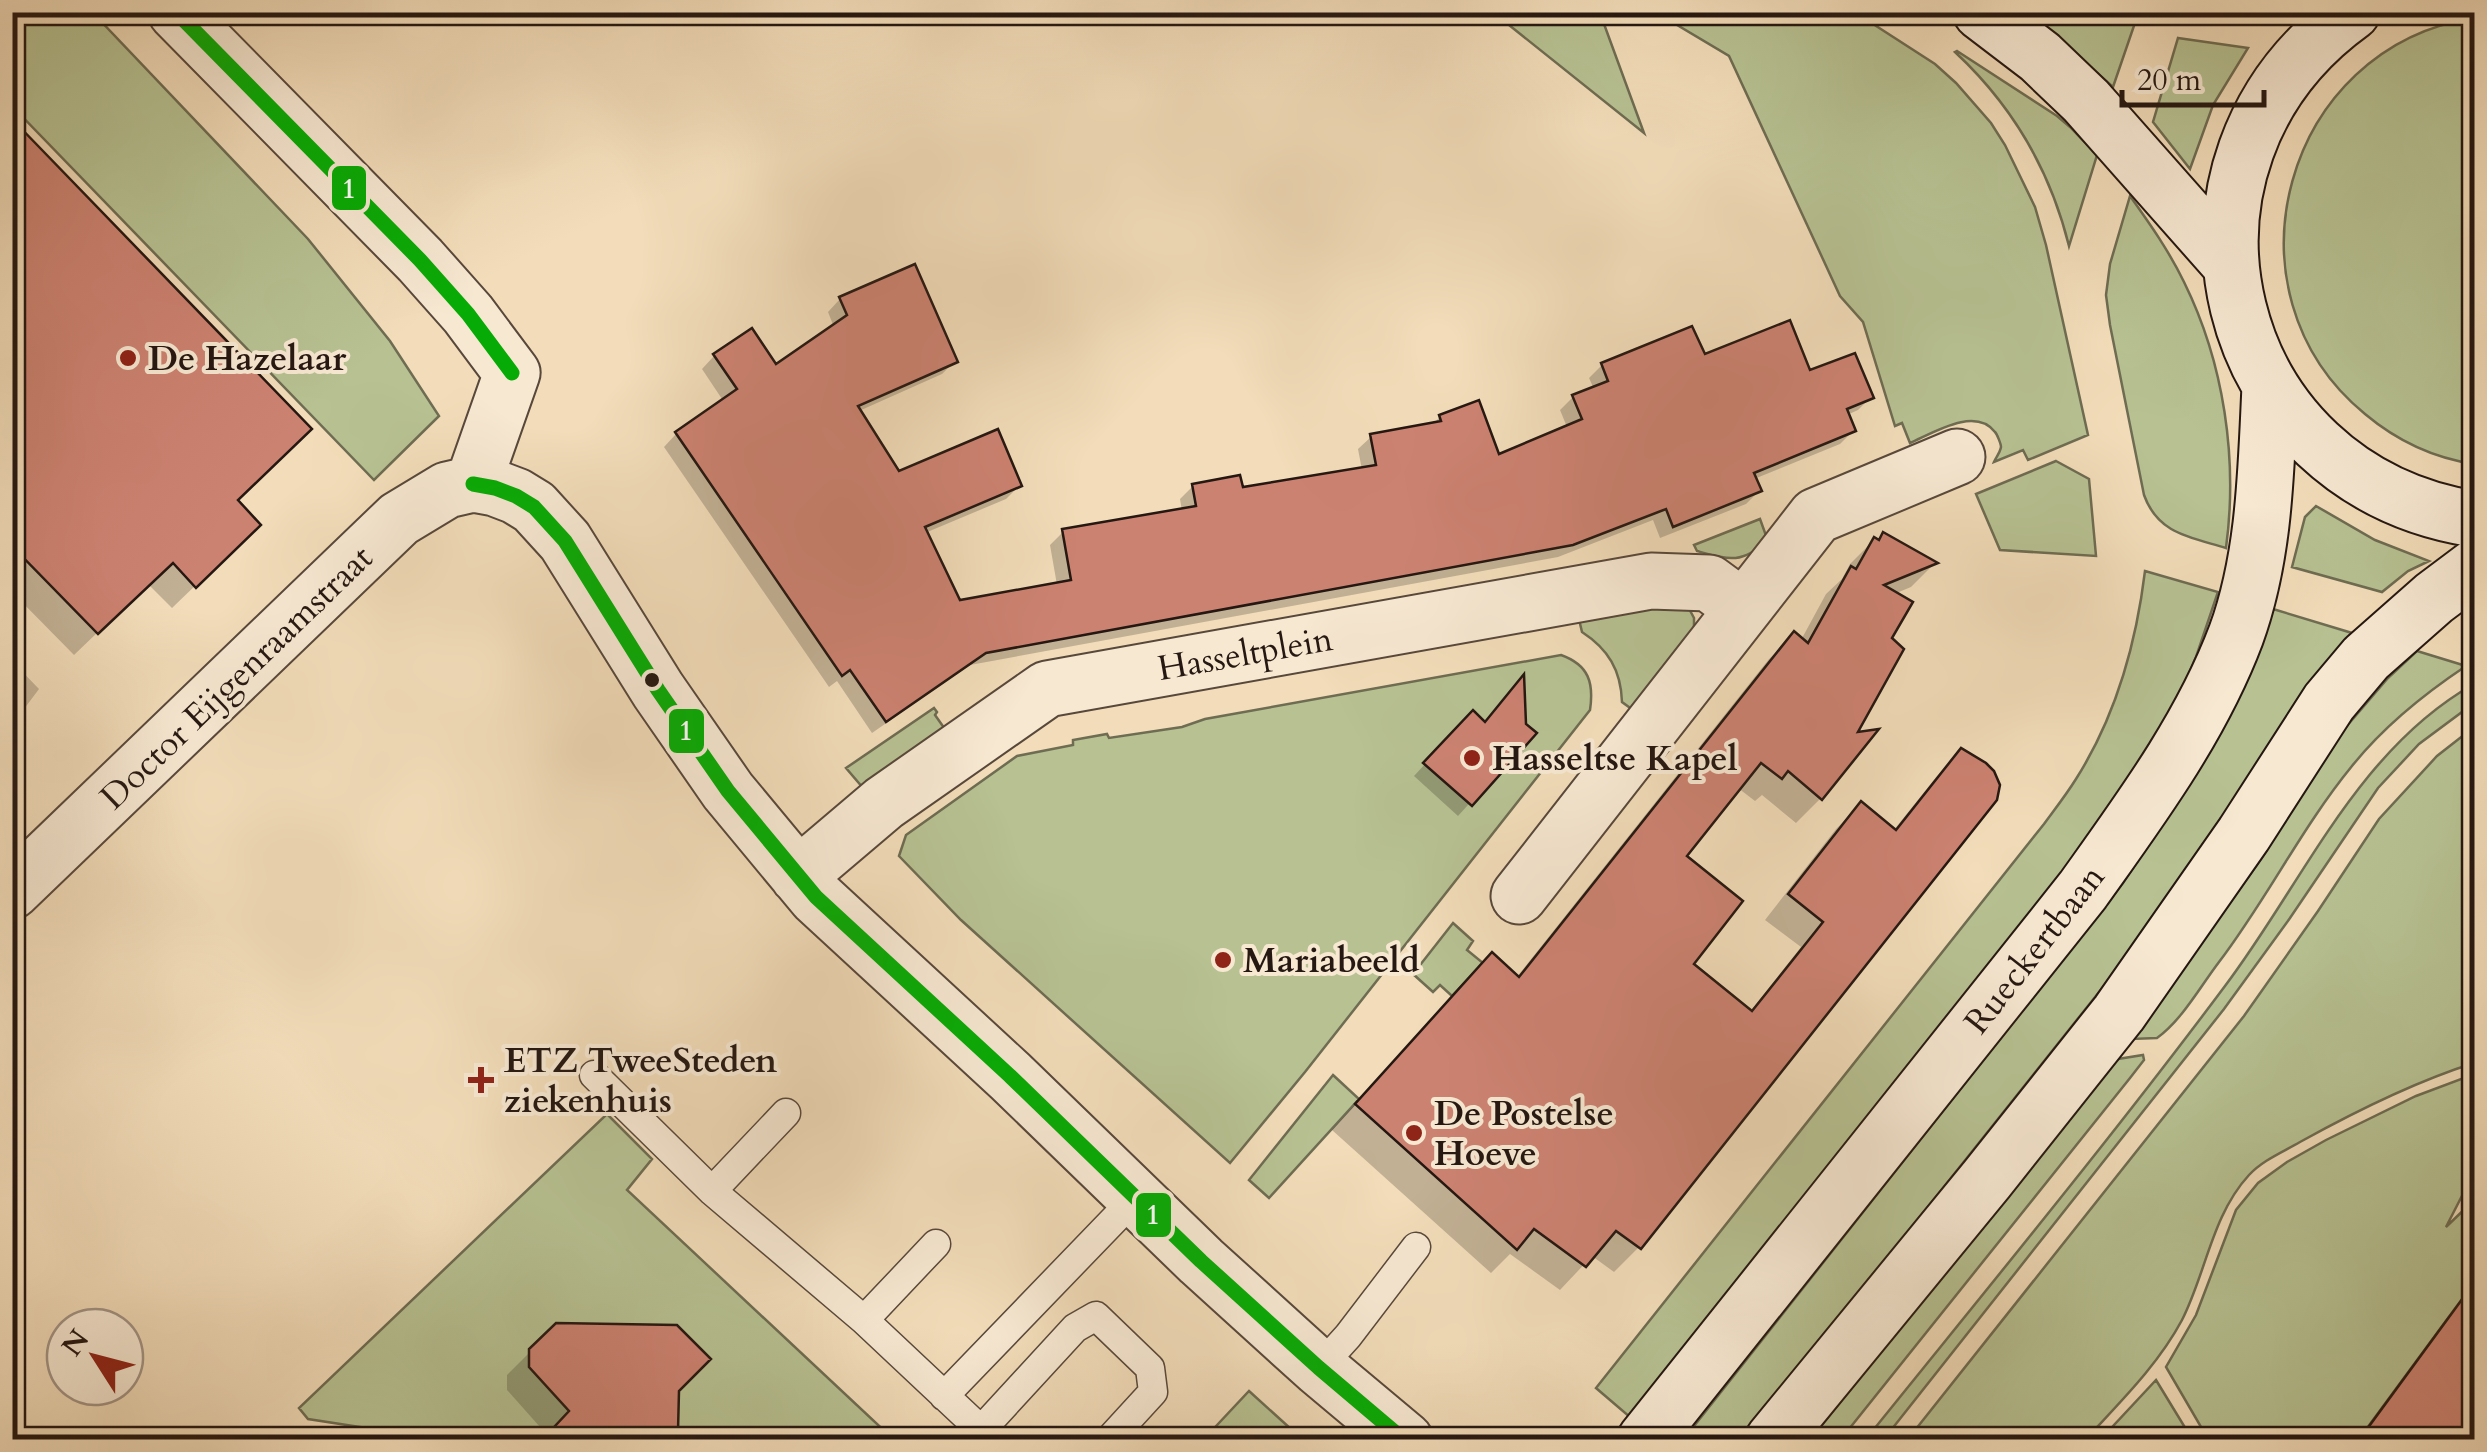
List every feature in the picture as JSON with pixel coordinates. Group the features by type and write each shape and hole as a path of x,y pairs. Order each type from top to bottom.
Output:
{"street":[{"path":"176,12 420,260 468,314 512,373 473,484 495,488 534,507 566,541 658,690 728,791 816,897 1010,1076 1201,1261 1405,1440"},
{"path":"1981,12 2040,57 2086,100 2231,264"},
{"path":"2352,12 2296,62 2254,132 2236,184 2230,238 2238,307 2270,386 2305,433 2333,459 2365,481 2418,506 2474,519"},
{"name":"Rueckertbaan","path":"1645,1440 2082,890 2147,801 2202,709 2236,634 2253,570 2264,500 2270,386"},
{"path":"1519,896 1816,516 1957,457"},
{"name":"Doctor Eijgenraamstraat","path":"12,891 399,520 447,490 473,484"},
{"path":"1773,1440 2118,1013 2244,834 2329,702 2366,658 2474,568"},
{"name":"Hasseltplein","path":"798,876 884,803 1047,689 1651,580 1708,584 1744,608"}],"lane":[{"path":"594,1075 712,1191 864,1320 944,1396 976,1434 1075,1328 1096,1316 1150,1368 1153,1392 1109,1440"},
{"path":"712,1191 786,1113"},
{"path":"944,1396 1136,1197"},
{"path":"864,1320 936,1244"},
{"path":"1320,1368 1416,1247"}],"green space":[{"path":"13,12 93,13 308,239 390,341 439,416 374,480 13,107"},
{"path":"2123,12 2137,17 2113,87 2028,13"},
{"path":"1494,13 1600,13 1644,133"},
{"path":"1657,13 1856,13 1935,64 1956,83 1991,123 2035,207 2088,435 2028,460 2023,450 1994,462 2001,447 1998,437 1977,421 1954,424 1910,443 1902,423 1895,426 1863,322 1840,296 1729,56"},
{"path":"2474,18 2474,464 2430,452 2389,432 2365,414 2319,363 2292,305 2284,243 2292,181 2317,124 2356,75 2409,38"},
{"path":"2178,38 2248,48 2213,105 2190,169 2153,122"},
{"path":"1957,51 2057,116 2097,155 2069,246 2051,191 2027,140 1995,94"},
{"path":"2130,196 2178,271 2198,313 2218,378 2229,446 2226,548 2167,526 2144,495 2106,295 2110,264"},
{"path":"2056,461 2089,479 2096,556 2000,550 1976,494"},
{"path":"2316,506 2375,540 2429,561 2408,571 2382,592 2292,567 2305,517"},
{"path":"1760,519 1768,541 1750,554 1735,558 1718,556 1697,551 1694,545"},
{"path":"2145,571 2218,592 2196,657 2156,737 2073,860 1631,1418 1596,1388 2076,779 2102,730 2122,679"},
{"path":"1687,605 1694,618 1694,632 1633,710 1622,702 1611,661 1582,632 1578,615"},
{"path":"2273,609 2352,633 2310,683 2229,811 2119,967 1743,1439 1683,1440 2123,883 2186,788"},
{"path":"2417,651 2466,666 2405,712 2352,766 2175,1022 2157,1038 2132,1039 2261,859 2340,734"},
{"path":"1561,655 1578,664 1588,676 1590,710 1230,1163 961,920 899,856 906,835 1017,756 1073,745 1073,740 1182,727 1205,719"},
{"path":"2474,684 2474,703 2419,744 2378,788 2224,1009 1884,1439 1866,1439 2225,986 2364,781 2433,712"},
{"path":"934,708 947,732 864,789 846,768"},
{"path":"2474,727 2474,1063 2364,1108 2273,1157 2249,1175 2226,1208 2190,1302 2172,1337 2138,1382 2086,1439 1908,1439 2244,1016 2379,819 2437,756"},
{"path":"1453,923 1473,941 1467,950 1483,963 1452,996 1440,985 1433,992 1413,974"},
{"path":"2143,1055 2144,1060 2130,1078 1841,1439 1810,1440 2103,1071 2118,1059"},
{"path":"1333,1075 1359,1099 1269,1198 1249,1180"},
{"path":"2469,1076 2474,1078 2474,1165 2446,1227 2471,1203 2474,1193 2474,1301 2465,1295 2359,1439 2208,1439 2166,1367 2196,1315 2236,1210 2258,1183 2287,1162 2416,1096"},
{"path":"607,1114 652,1159 627,1190 891,1437 888,1440 444,1440 308,1419 299,1408"},
{"path":"2156,1380 2192,1439 2101,1439"},
{"path":"1249,1391 1302,1439 1204,1439"}],"building":[{"name":"De Hazelaar","path":"12,119 312,429 238,500 261,525 196,588 173,563 98,634 12,546"},
{"path":"915,264 958,362 858,406 899,471 998,429 1022,486 925,527 960,600 1071,580 1062,529 1196,506 1192,484 1240,475 1243,487 1376,465 1370,434 1441,421 1439,415 1479,400 1499,454 1582,419 1572,395 1608,381 1601,363 1692,326 1705,354 1790,320 1810,370 1855,353 1874,398 1847,409 1856,431 1754,473 1762,491 1673,527 1666,509 1573,545 986,653 886,722 850,670 842,676 675,432 737,389 713,354 752,328 776,364 847,315 839,297"},
{"path":"1883,532 1938,563 1884,585 1913,602 1892,638 1904,649 1858,732 1879,729 1822,800 1788,771 1782,779 1761,763 1687,856 1743,901 1694,964 1752,1011 1823,922 1788,894 1861,801 1896,830 1961,748 1994,771 2000,785 1997,800 1641,1249 1616,1231 1586,1267 1534,1229 1517,1250 1355,1104 1492,952 1519,977 1794,631 1808,643 1851,566 1856,569 1874,537 1879,540"},
{"name":"Hasseltse Kapel","path":"1524,674 1526,724 1537,733 1472,806 1423,763 1473,710 1485,722"},
{"path":"2474,1283 2474,1440 2359,1440"},
{"path":"556,1323 677,1325 711,1359 679,1391 678,1431 639,1431 630,1440 542,1440 569,1411 529,1367 529,1349"}],"transit line":[{"name":"1","path":"176,12 420,260 468,314 512,373"},
{"name":"1","path":"473,484 495,488 534,507 565,541 658,690 728,791 816,897 1010,1076 1201,1261 1404,1440"}],"place":[{"name":"De Hazelaar","path":"128,358"},
{"name":"Hasseltse Kapel","path":"1472,758"},
{"name":"Mariabeeld","path":"1223,960"},
{"name":"ETZ TweeSteden ziekenhuis","path":"481,1080"},
{"name":"De Postelse Hoeve","path":"1414,1133"}]}
